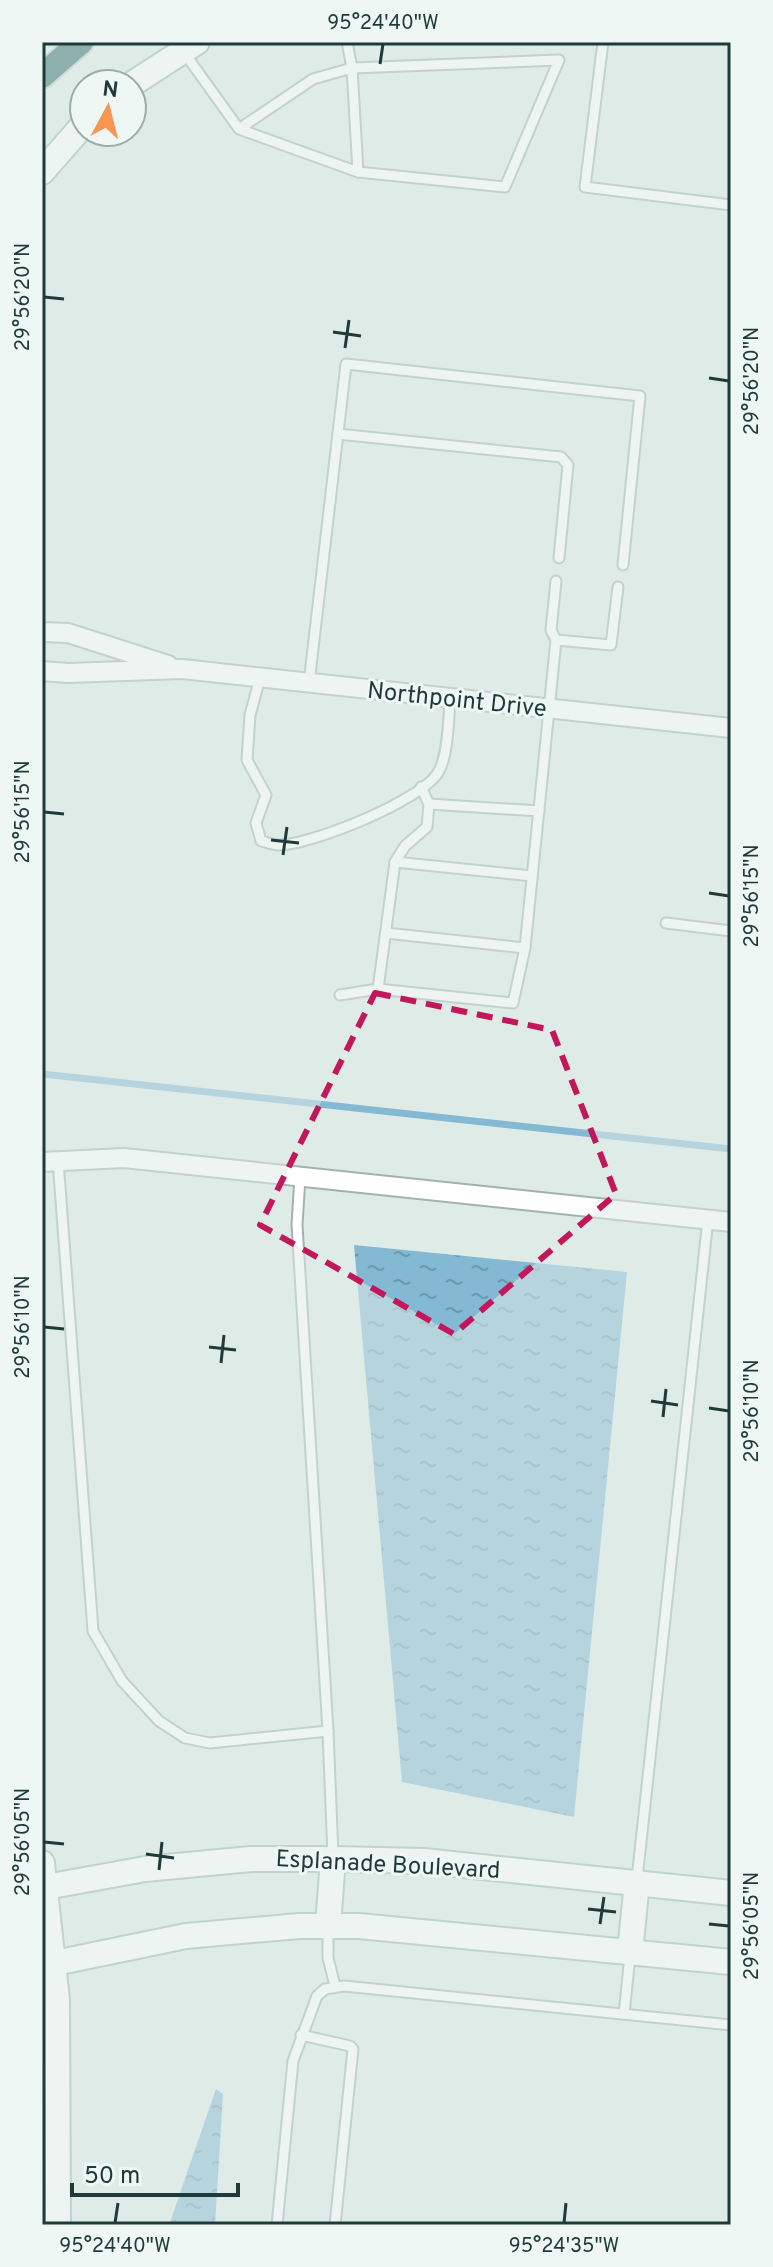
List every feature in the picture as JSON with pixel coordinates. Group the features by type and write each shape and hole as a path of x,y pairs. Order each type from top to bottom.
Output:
{"highway":[{"path":"42,76 81,42"}],"street":[{"path":"148,74 190,46"},
{"path":"42,172 68,142"},
{"name":"Northpoint Drive","path":"42,632 68,633 182,669"},
{"name":"Northpoint Drive","path":"42,671 182,669 731,728"},
{"path":"50,1161 124,1158 731,1222"},
{"name":"Esplanade Boulevard","path":"44,1875 251,1859 424,1861 731,1893"},
{"path":"328,1926 333,1859"},
{"path":"44,1875 55,1963 58,2225"},
{"path":"630,1952 637,1882"},
{"path":"55,1963 186,1936 248,1929 328,1926 359,1926 731,1962"}],"lane":[{"path":"347,42 352,68 358,172"},
{"path":"603,42 585,187 731,205"},
{"path":"190,46 239,129 358,172 505,187 559,60 352,68 313,79 239,129"},
{"path":"309,683 346,364 640,396 623,565"},
{"path":"338,434 561,457 568,465 559,558"},
{"path":"340,995 378,989 513,1003 525,948 550,709 556,640 551,630 556,581"},
{"path":"556,640 611,645 618,587"},
{"path":"260,678 250,715 247,760 266,795 256,823 261,841 279,845 324,835 374,817 439,772 448,733 450,698"},
{"path":"378,989 395,862 405,846 427,827 429,804 421,787"},
{"path":"429,804 539,811"},
{"path":"395,862 532,876"},
{"path":"666,923 731,931"},
{"path":"386,933 525,948"},
{"path":"50,1161 93,1631 122,1681 159,1721 185,1738 210,1743 328,1731"},
{"path":"300,1177 297,1225 333,1859"},
{"path":"637,1882 708,1219"},
{"path":"328,1926 328,1958 335,1986"},
{"path":"624,2014 630,1952"},
{"path":"277,2225 293,2061 317,1996 325,1989 335,1986 731,2025"},
{"path":"301,2035 353,2049 335,2225"}],"highlighted area":[{"path":"375,993 552,1030 616,1194 454,1334 260,1225"}],"water":[{"path":"354,1245 627,1272 574,1817 402,1782"},
{"path":"216,2089 223,2094 215,2225 169,2225"}],"waterway":[{"path":"42,1074 731,1149"}]}
